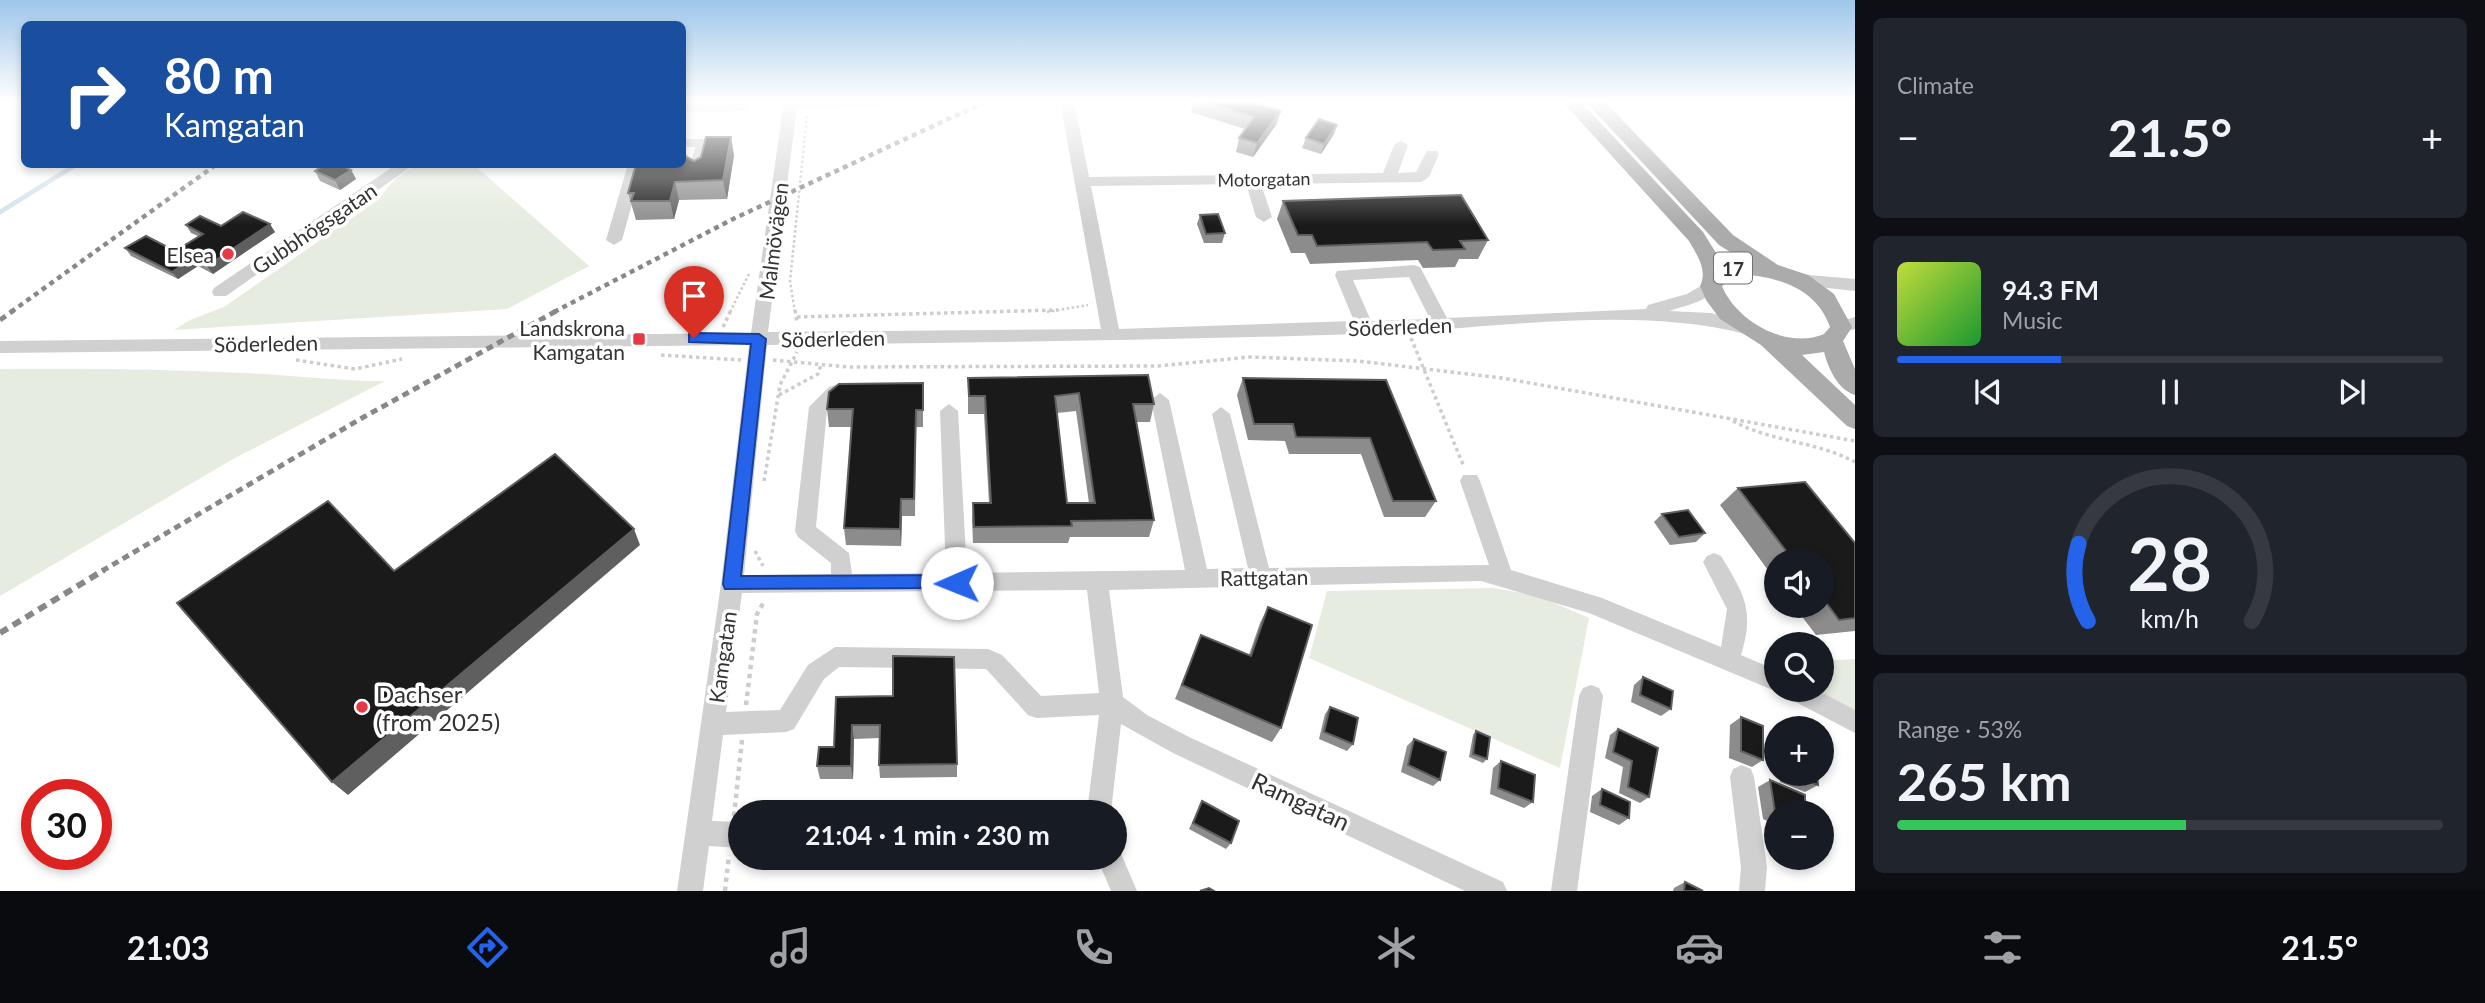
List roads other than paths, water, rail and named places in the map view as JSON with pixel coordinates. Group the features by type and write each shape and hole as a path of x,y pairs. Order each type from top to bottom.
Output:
{"main road":[{"name":"17","path":"1609,143 1696,237 1712,262 1712,282 1719,307 1800,366 1855,419"},
{"name":"17","path":"1633,143 1726,240 1775,271 1798,280 1830,302 1839,315 1843,330 1839,365 1855,386"},
{"name":"17","path":"1712,282 1723,271 1737,267 1775,271"},
{"name":"17","path":"1752,332 1801,346 1819,345 1843,330"}],"street":[{"path":"686,143 703,143 698,172"},
{"name":"Malmövägen","path":"758,350 786,143"},
{"path":"1074,143 1111,335"},
{"path":"1389,177 1401,145"},
{"name":"Motorgatan","path":"1081,182 1421,177 1432,154"},
{"name":"Gubbhögsgatan","path":"220,292 402,168"},
{"path":"614,240 635,168"},
{"path":"1252,180 1264,217"},
{"path":"1365,328 1343,275 1414,271 1442,324"},
{"path":"1798,280 1855,285"},
{"name":"Söderleden","path":"1623,314 1673,305 1693,298 1712,282"},
{"name":"Söderleden","path":"0,347 721,337 758,350 799,339 1111,335 1406,327 1623,314 1711,319 1752,332"},
{"name":"Kamgatan","path":"690,891 732,584 758,350"},
{"path":"841,584 842,559 805,531 818,407 836,393 874,391"},
{"path":"1160,400 1198,579"},
{"path":"949,411 957,583"},
{"path":"1221,414 1261,577"},
{"path":"1470,481 1493,541 1502,576"},
{"path":"1714,562 1734,597 1741,622 1728,660"},
{"name":"Rattgatan","path":"732,584 1097,581 1481,572 1536,585 1764,676"},
{"path":"1097,581 1112,703 1100,800"},
{"path":"712,724 786,721 816,672 835,657 988,659 995,662 1037,706 1112,703"},
{"path":"1564,891 1591,696"},
{"path":"1818,702 1855,722"},
{"name":"Ramgatan","path":"1112,703 1139,723 1181,746 1494,891"},
{"path":"1742,777 1754,867 1752,891"},
{"path":"697,833 728,835"},
{"path":"1115,870 1124,891"}],"waterway":[{"path":"0,212 71,168"}],"railway":[{"path":"554,312 733,219 897,143"},
{"path":"11,312 211,168"},
{"path":"0,320 14,310"},
{"path":"102,571 362,418 558,310"},
{"path":"0,633 104,570"}],"place":[{"name":"Elsea","path":"228,254"},
{"name":"Landskrona Kamgatan","path":"639,339"},
{"name":"Dachser (from 2025)","path":"362,707"}]}
